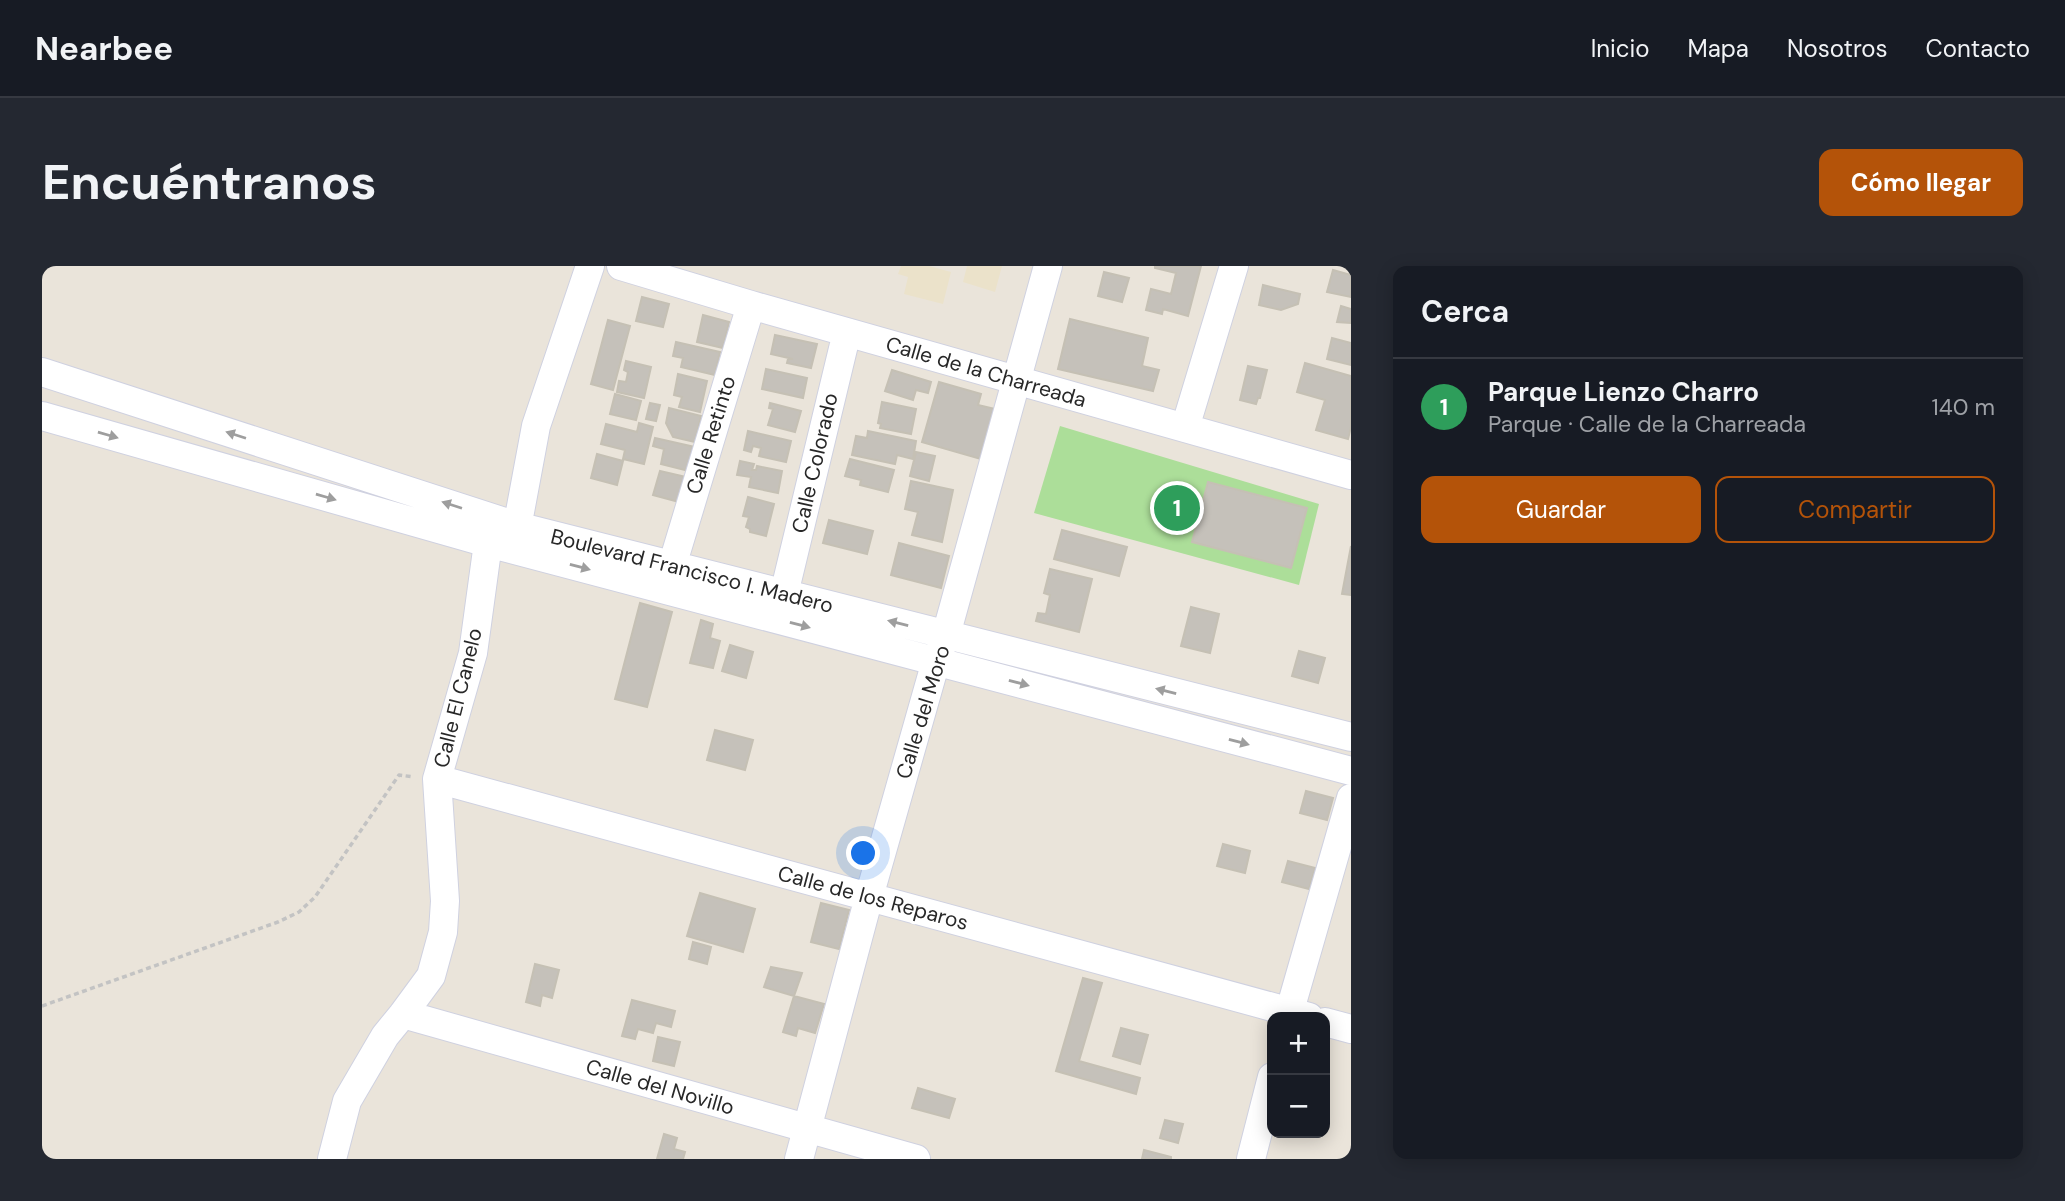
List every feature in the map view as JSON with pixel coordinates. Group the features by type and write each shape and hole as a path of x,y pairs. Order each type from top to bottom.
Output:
{"street":[{"name":"Calle El Canelo","path":"332,1159 347,1101 385,1036 431,976 443,932 445,901 437,779 536,426 590,266"},
{"name":"Calle de la Charreada","path":"621,266 1351,475"},
{"name":"Calle del Moro","path":"799,1159 869,897 1048,266"},
{"path":"1185,428 1234,266"},
{"name":"Calle Retinto","path":"672,566 751,305"},
{"name":"Calle Colorado","path":"784,594 846,332"},
{"name":"Boulevard Francisco I. Madero","path":"42,372 506,540 672,566 784,594 941,648 1351,771"},
{"name":"Boulevard Francisco I. Madero","path":"42,416 506,540 941,648 1351,737"},
{"name":"Calle de los Reparos","path":"437,779 1284,1012"},
{"path":"1296,1012 1351,798"},
{"name":"Calle del Novillo","path":"403,1014 916,1159"},
{"path":"1330,1024 1351,1030"},
{"path":"1251,1159 1267,1097"}],"path":[{"path":"42,1006 278,922 299,912 315,897 399,775 437,779"}],"shaded area":[{"path":"901,266 929,266 951,272 943,304 904,294 908,277 898,274"},
{"path":"967,266 1002,266 995,292 963,282"}],"green space":[{"path":"1060,426 1319,504 1299,585 1034,513"}],"building":[{"path":"1155,266 1201,266 1188,316 1163,309 1162,314 1146,310 1151,289 1171,294 1176,273"},
{"path":"1333,270 1351,275 1351,297 1327,292"},
{"path":"1104,272 1129,278 1122,302 1098,296"},
{"path":"1263,285 1300,294 1298,304 1281,310 1259,305"},
{"path":"642,297 669,304 663,327 636,321"},
{"path":"1341,306 1351,309 1351,323 1337,322"},
{"path":"703,315 729,322 723,348 697,342"},
{"path":"1070,319 1148,338 1142,366 1159,370 1153,391 1058,369"},
{"path":"608,320 630,326 613,390 591,384"},
{"path":"775,335 817,344 811,368 787,363 788,359 793,359 771,354"},
{"path":"1332,338 1351,343 1351,365 1327,359"},
{"path":"676,342 720,352 715,375 681,367 683,358 673,356"},
{"path":"626,361 651,367 644,398 617,392 619,381 626,382"},
{"path":"1305,363 1351,376 1351,427 1348,439 1316,430 1325,400 1297,392"},
{"path":"1248,366 1267,370 1256,404 1240,400"},
{"path":"766,369 807,378 803,398 762,389"},
{"path":"892,370 931,382 928,393 916,390 913,400 885,391"},
{"path":"678,374 707,381 700,412 679,407 682,397 674,395"},
{"path":"939,382 981,394 978,405 995,409 981,459 922,442"},
{"path":"615,394 641,401 636,420 610,414"},
{"path":"882,402 916,409 911,434 880,428 881,424 878,423"},
{"path":"650,403 660,405 656,421 646,419"},
{"path":"770,403 801,411 795,432 768,425 773,409 769,408"},
{"path":"669,408 701,416 695,442 673,437 666,423"},
{"path":"639,423 653,427 644,464 623,459 625,450 601,444 606,424 637,432"},
{"path":"748,431 791,441 786,462 759,456 761,448 753,446 751,452 744,450"},
{"path":"868,431 916,441 913,459 897,455 895,464 852,455 856,436 867,438"},
{"path":"655,438 695,447 689,471 661,464 664,449 653,446"},
{"path":"916,452 935,456 929,481 910,476"},
{"path":"597,454 623,461 617,485 591,478"},
{"path":"850,459 894,470 888,492 860,485 861,480 845,476"},
{"path":"740,461 754,464 752,470 756,470 757,466 782,471 778,493 749,487 751,477 737,475"},
{"path":"660,471 686,477 679,502 653,495"},
{"path":"911,481 953,490 942,542 912,535 918,512 905,509"},
{"path":"1208,482 1307,508 1291,568 1192,542"},
{"path":"748,497 774,504 766,536 750,532 746,527 749,517 743,516"},
{"path":"829,520 873,531 867,554 823,543"},
{"path":"1062,530 1127,547 1119,576 1054,559"},
{"path":"899,543 949,556 941,588 891,575"},
{"path":"1351,546 1351,595 1342,594"},
{"path":"1050,569 1092,579 1079,632 1036,621 1038,613 1046,614 1050,595 1044,593"},
{"path":"640,603 672,612 647,707 615,699"},
{"path":"1191,607 1219,614 1210,653 1181,646"},
{"path":"701,620 713,624 710,638 720,641 713,668 690,663"},
{"path":"730,645 753,652 746,678 722,671"},
{"path":"1299,651 1325,658 1318,683 1292,676"},
{"path":"715,730 753,740 745,770 707,760"},
{"path":"1306,791 1333,798 1327,820 1300,813"},
{"path":"1223,844 1250,851 1245,873 1217,866"},
{"path":"1288,861 1315,868 1309,889 1282,882"},
{"path":"700,893 755,909 743,952 687,936"},
{"path":"821,903 849,910 839,949 811,942"},
{"path":"693,942 711,947 707,964 689,959"},
{"path":"535,964 559,970 552,998 542,995 540,1006 526,1002"},
{"path":"771,967 802,973 794,996 764,987"},
{"path":"1083,978 1102,983 1079,1061 1140,1078 1136,1094 1056,1071"},
{"path":"794,996 824,1004 815,1033 798,1028 796,1036 783,1032"},
{"path":"632,1000 675,1011 671,1027 656,1023 653,1033 638,1029 635,1039 622,1036"},
{"path":"1121,1028 1148,1035 1140,1064 1113,1056"},
{"path":"658,1037 680,1042 674,1066 653,1061"},
{"path":"918,1088 955,1099 949,1118 912,1108"},
{"path":"1165,1120 1183,1124 1178,1143 1160,1138"},
{"path":"664,1134 677,1138 674,1149 685,1152 683,1159 657,1159"},
{"path":"1144,1150 1171,1157 1171,1159 1142,1159"}],"place":[{"name":"Parque Lienzo Charro","path":"1177,508"}]}
